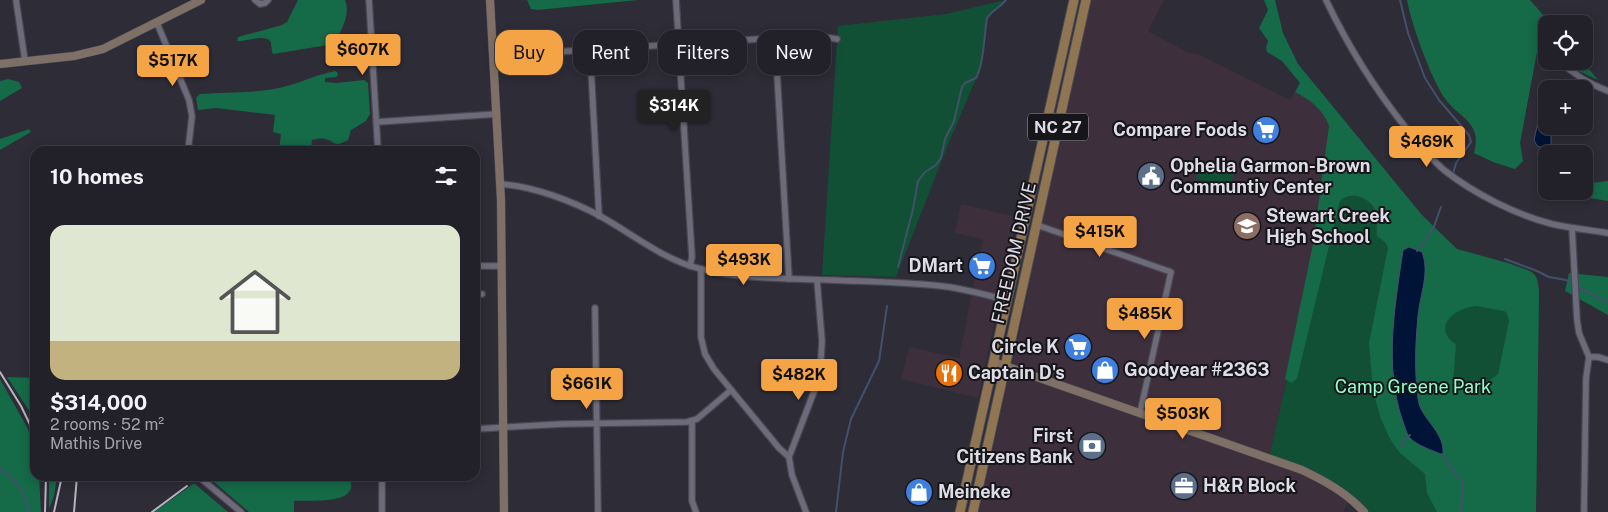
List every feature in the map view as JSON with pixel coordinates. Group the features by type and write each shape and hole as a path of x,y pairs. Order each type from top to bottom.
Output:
{"main road":[{"name":"FREEDOM DRIVE","path":"973,512 1086,0"},
{"name":"FREEDOM DRIVE","path":"960,512 1073,2"},
{"path":"1073,2 1078,10 1073,35 1075,51"},
{"path":"1037,225 1030,218 1040,177 1039,160"}],"street":[{"path":"16,0 25,62"},
{"path":"0,64 89,53 123,40 201,0"},
{"path":"255,0 260,4 265,4 268,0"},
{"path":"369,0 378,146"},
{"path":"490,0 500,184 504,512"},
{"path":"676,0 678,30"},
{"path":"1326,0 1372,84 1423,148 1457,180 1509,208 1537,219 1572,228 1608,233"},
{"path":"157,23 191,108 188,146"},
{"path":"831,37 837,38"},
{"path":"494,56 573,51"},
{"path":"1568,70 1585,82 1608,91"},
{"path":"591,75 599,216"},
{"path":"681,75 692,257 690,266"},
{"path":"777,75 789,279"},
{"path":"377,122 497,114"},
{"path":"500,184 537,190 599,216 658,251 701,269 789,279 948,287 1008,300"},
{"path":"1037,225 1171,272 1140,413"},
{"path":"1572,228 1577,320 1590,357 1586,378 1584,512"},
{"path":"480,266 501,266"},
{"path":"701,269 700,318 702,346 714,369 779,448 789,457"},
{"path":"806,512 792,475 789,457 814,389 821,359 822,341 817,280"},
{"path":"595,308 598,512"},
{"path":"1590,357 1608,360"},
{"path":"994,362 1318,478 1348,497 1364,512"},
{"path":"480,429 597,423 692,421 697,419 731,390"},
{"path":"692,421 692,501 696,512"},
{"path":"204,481 241,512"},
{"path":"382,481 382,512"}],"shaded area":[{"path":"1088,0 1164,0 1148,31 1189,53 1198,54 1290,100 1302,80 1344,129 1269,458 1012,365 1026,303 1038,227"},
{"path":"961,204 1017,217 978,398 901,379 909,347 959,358 983,239 955,233"},
{"path":"1011,368 1301,471 1350,499 1343,512 979,512"}],"green space":[{"path":"298,0 345,0 347,6 346,17 334,44 273,54 271,42 267,39 259,38 237,41 238,37 287,22"},
{"path":"527,0 638,0 537,10 531,9"},
{"path":"1006,0 987,18 981,67 947,147 896,277 822,275 838,26 946,14"},
{"path":"1264,0 1275,0 1283,33 1298,64 1422,215 1457,249 1508,263 1530,271 1536,277 1539,291 1536,512 1437,512 1427,493 1425,474 1399,452 1390,439 1381,419 1373,391 1369,343 1388,248 1386,243 1377,236 1377,215 1370,202 1365,199 1349,196 1340,201 1297,378 1292,383 1285,379 1313,244 1329,126 1315,106 1295,92 1300,83 1282,61 1267,52 1268,41 1259,28 1268,10","holes":["1476,306 1507,313 1509,321 1498,374 1489,381 1453,383 1456,345 1445,331 1448,320 1458,312"]},
{"path":"1407,0 1530,0 1543,15 1538,15 1538,51 1520,143 1523,161 1515,169 1474,153 1476,139 1473,128 1454,109 1440,91 1417,37"},
{"path":"1576,70 1590,70 1598,80"},
{"path":"335,71 338,75 325,78 325,82 336,83 364,80 368,83 370,114 366,121 351,130 348,140 340,144 319,139 312,140 311,146 280,146 281,134 273,132 275,115 216,108 198,110 196,98 200,94 270,90"},
{"path":"8,79 19,82 22,88 0,101 0,81"},
{"path":"29,129 31,132 0,150 0,139"},
{"name":"Camp Greene Park","path":"1344,129 1424,222 1457,249 1539,291 1536,512 1365,512 1348,496 1269,458"},
{"path":"1200,164 1234,173 1230,187 1196,179"},
{"path":"1608,181 1608,201 1593,198 1593,183"},
{"path":"1128,221 1133,223 1135,228 1133,233 1128,235 1123,233 1121,228 1123,223"},
{"path":"1569,273 1608,277 1608,315 1565,291"},
{"path":"7,377 30,378 30,412"},
{"path":"0,379 30,435 30,481 39,481 41,512 0,512"},
{"path":"49,481 56,481 54,496 49,509"},
{"path":"213,481 350,481 351,487 348,493 342,497 317,501 294,501 294,512 249,512"},
{"path":"193,484 228,512 154,512"}],"water":[{"path":"1538,122 1538,135 1551,135 1551,145 1538,146 1534,140"},
{"path":"1409,247 1422,252 1425,268 1416,339 1418,401 1441,440 1443,455 1420,445 1409,437 1402,419 1393,378 1394,313 1403,250"}],"waterway":[{"path":"898,267 918,181 941,158 945,139 954,121 962,87 965,83 976,78 979,72 987,18 1006,0"},
{"path":"1400,0 1408,33 1425,78 1439,100 1469,135 1471,142 1456,163 1453,174"},
{"path":"1417,251 1433,229 1441,207"},
{"path":"1505,259 1549,277 1566,280 1573,284"},
{"path":"1577,286 1608,303"},
{"path":"836,512 843,452 851,419 879,361 887,306"},
{"path":"1402,446 1404,440 1410,435"},
{"path":"1442,454 1463,484 1461,512"},
{"path":"0,469 19,486 30,512"}],"railway":[{"path":"0,372 30,425"},
{"path":"45,512 46,481"},
{"path":"54,512 61,481"},
{"path":"74,512 77,481"},
{"path":"152,512 187,486"}],"place":[{"name":"Compare Foods","path":"1266,130"},
{"name":"Ophelia Garmon-Brown Communtiy Center","path":"1151,176"},
{"name":"Stewart Creek High School","path":"1247,226"},
{"name":"DMart","path":"982,266"},
{"name":"Circle K","path":"1078,347"},
{"name":"Goodyear #2363","path":"1105,370"},
{"name":"Captain D's","path":"949,373"},
{"name":"First Citizens Bank","path":"1092,446"},
{"name":"H&R Block","path":"1184,486"},
{"name":"Meineke","path":"919,492"}]}
